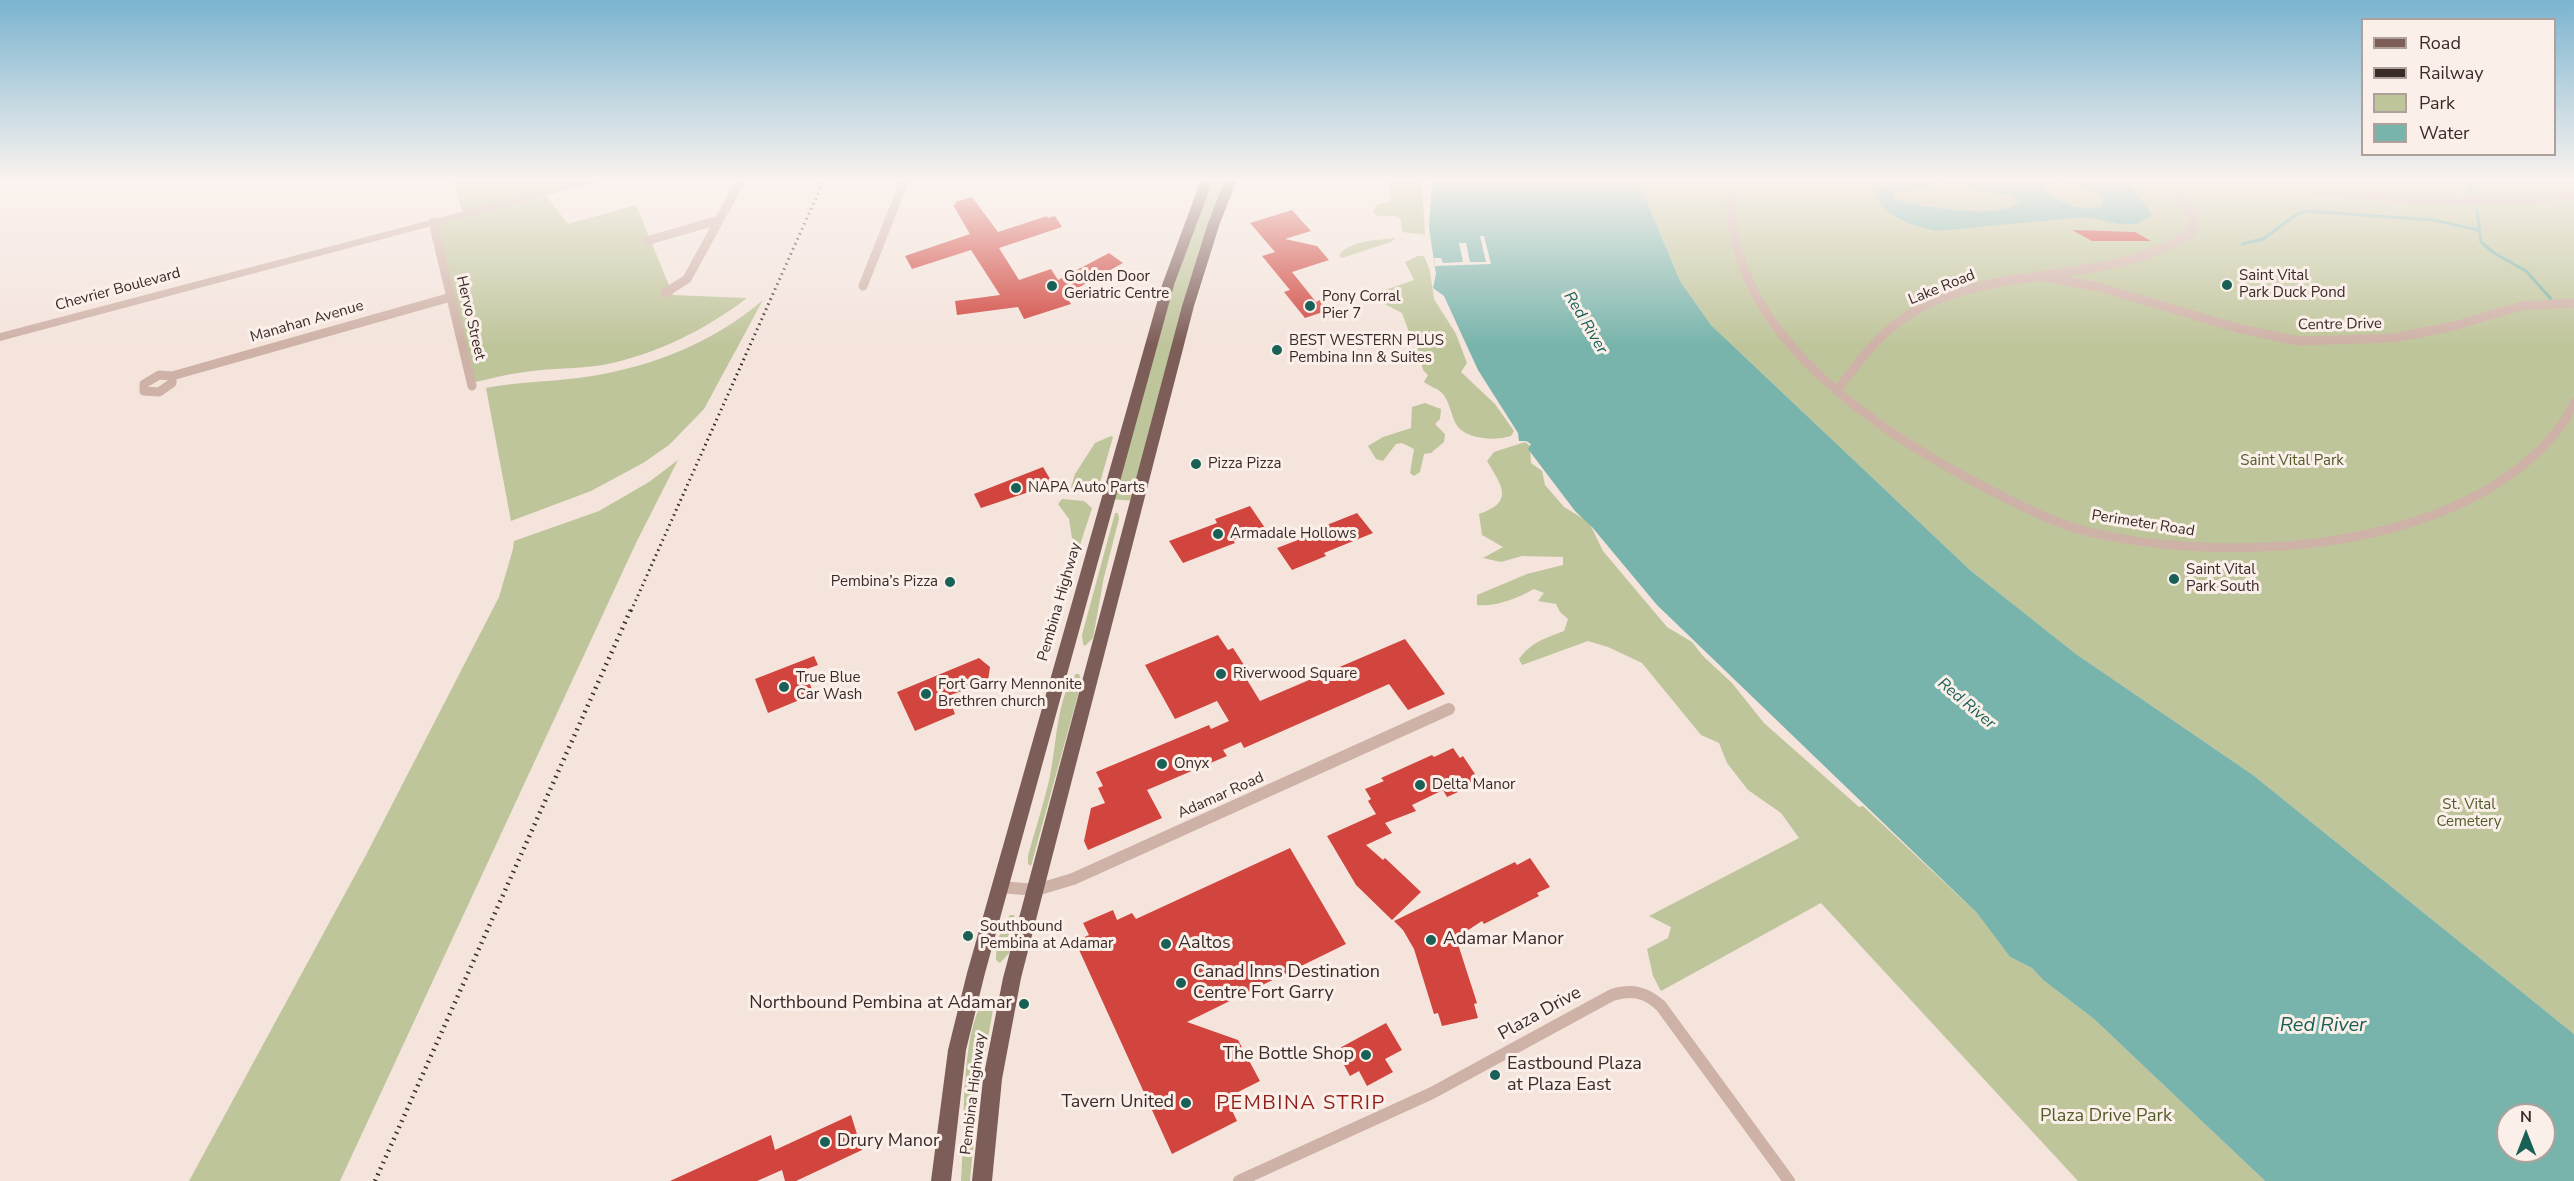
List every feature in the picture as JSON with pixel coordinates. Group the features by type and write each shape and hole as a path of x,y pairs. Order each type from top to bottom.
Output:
{"main road":[{"name":"Pembina Highway","path":"941,1181 957,1050 1000,887 1166,294 1187,235"},
{"name":"Pembina Highway","path":"982,1181 990,1086 998,1035 1188,306 1210,235"}],"street":[{"name":"Chevrier Boulevard","path":"0,337 384,235"},
{"name":"Hervo Street","path":"436,235 472,386"},
{"path":"646,241 666,235"},
{"path":"665,293 687,279 711,235"},
{"path":"863,286 883,235"},
{"name":"Perimeter Road","path":"1734,235 1735,245 1749,283 1761,304 1783,333 1837,390 1929,458 2031,510 2082,530 2127,539 2218,549 2282,546 2355,536 2417,520 2483,495 2559,433 2574,403"},
{"name":"Lake Road","path":"1837,390 1884,334 1906,317 1968,289 2108,266 2154,254 2176,244 2188,235"},
{"name":"Centre Drive","path":"2038,276 2099,287 2237,328 2298,341 2393,338 2450,327 2521,306 2574,303"},
{"name":"Manahan Avenue","path":"172,376 451,297"},
{"name":"Adamar Road","path":"1000,887 1036,890 1073,879 1449,710"},
{"name":"Plaza Drive","path":"1239,1181 1432,1093 1612,994 1625,990 1653,997 1661,1006 1789,1181"}],"green space":[{"path":"436,235 648,235 673,295 747,298 697,331 642,355 603,365 518,373 471,383"},
{"path":"1186,235 1211,235 1137,501 1108,499"},
{"name":"Saint Vital Park","path":"1661,235 2574,235 2574,1034 2253,775 2076,654 1970,570 1711,325 1680,281"},
{"path":"1396,238 1391,242 1342,258 1339,256 1349,247 1357,244"},
{"path":"1418,256 1424,256 1430,271 1434,299 1456,334 1467,363 1461,372 1495,404 1514,431 1511,436 1481,438 1460,429 1443,394 1424,382 1428,375 1423,370 1417,347 1402,313 1377,300 1376,293 1414,280 1405,262"},
{"path":"763,300 704,409 669,445 643,463 591,491 511,521 486,388 604,374 653,361 721,330"},
{"path":"1425,403 1441,409 1440,419 1435,424 1445,434 1444,442 1431,453 1424,454 1420,472 1414,476 1410,473 1414,449 1402,443 1396,444 1383,461 1376,459 1368,446 1383,437 1411,428 1412,407"},
{"path":"1113,437 1099,486 1090,492 1073,490 1071,487 1075,474 1095,443"},
{"name":"Plaza Drive Park","path":"1525,442 1530,446 1531,463 1542,471 1545,485 1564,507 1589,522 1603,551 1667,627 1692,642 1703,656 1732,683 1764,723 1859,807 1863,806 1977,913 2010,957 2032,968 2043,980 2094,1019 2265,1181 2078,1181 1821,903 1661,991 1653,976 1647,949 1668,938 1671,927 1649,916 1799,838 1781,813 1748,790 1727,763 1719,743 1701,735 1642,663 1608,647 1588,641 1522,665 1519,659 1529,648 1539,641 1564,631 1568,619 1560,612 1556,604 1538,601 1544,593 1534,589 1507,601 1492,605 1477,605 1477,595 1527,574 1563,565 1563,557 1522,556 1501,562 1483,558 1503,547 1482,535 1479,514 1498,504 1502,492 1487,461 1494,452"},
{"path":"678,460 636,543 340,1181 189,1181 366,855 499,597 514,541 599,511 649,482"},
{"path":"1062,499 1084,501 1092,508 1080,545 1072,538 1069,519 1058,504"},
{"path":"1115,513 1118,513 1119,519 1104,577 1093,638 1085,646 1082,635"},
{"path":"1076,674 1079,674 1081,680 1079,691 1031,866 1028,864 1028,856 1050,776 1061,708 1070,683"},
{"path":"1010,915 1014,915 1015,920 1011,951 1000,963 996,960 998,942"},
{"path":"987,998 991,999 993,1010 978,1094 970,1181 961,1181 968,1056 978,1011"}],"water":[{"name":"Red River","path":"1430,235 1661,235 1680,281 1711,325 1970,570 2076,654 2253,775 2574,1034 2574,1181 2265,1181 2094,1019 2043,980 2032,968 2010,957 1977,913 1657,605 1592,527 1575,511 1528,449 1531,444 1519,441 1518,433 1478,370 1444,296 1433,288 1436,274"}],"pier":[{"path":"1480,236 1484,236 1491,264 1435,266 1434,258 1441,258 1443,263 1463,262 1459,243 1466,243 1470,262 1486,262"}],"building":[{"path":"967,235 1038,235 999,248 1019,280 1051,269 1058,280 1109,253 1123,263 1065,295 1071,304 1024,319 1018,307 957,315 955,301 1000,295 971,250 912,269 905,256"},
{"path":"1260,235 1298,235 1285,239 1317,246 1329,260 1292,272 1316,302 1320,300 1329,310 1305,318 1284,292 1290,290 1262,256 1275,252"},
{"path":"2081,235 2141,235 2151,241 2092,241"},
{"name":"NAPA Auto Parts","path":"1043,467 1053,484 981,508 974,494"},
{"name":"Armadale Hollows","path":"1250,506 1265,528 1233,540 1235,543 1183,563 1169,541 1217,523 1215,519"},
{"name":"Armadale Hollows","path":"1357,513 1373,533 1324,553 1326,556 1292,570 1277,548 1311,535 1309,532"},
{"path":"1218,635 1228,650 1233,648 1246,668 1241,670 1260,701 1405,639 1445,694 1408,710 1389,684 1244,748 1241,742 1223,750 1227,756 1147,790 1162,818 1088,850 1084,841 1091,808 1105,803 1098,788 1103,786 1096,772 1209,725 1211,729 1229,721 1217,701 1175,719 1145,665"},
{"name":"True Blue Car Wash","path":"814,656 818,665 804,670 814,694 768,713 755,679"},
{"name":"Fort Garry Mennonite Brethren church","path":"979,658 990,667 988,681 948,696 955,714 915,731 897,692"},
{"path":"1453,748 1460,758 1463,756 1475,774 1472,775 1476,780 1456,789 1458,792 1447,797 1443,790 1412,805 1416,811 1385,823 1392,833 1366,845 1383,860 1385,858 1421,892 1392,920 1356,885 1327,836 1376,814 1368,801 1371,799 1365,789 1384,781 1381,778"},
{"name":"Canad Inns Destination Centre Fort Garry","path":"1290,848 1346,944 1187,1022 1238,1040 1260,1081 1226,1098 1237,1121 1172,1154 1075,941 1089,935 1083,923 1113,910 1117,920 1132,913 1136,919"},
{"name":"Adamar Manor","path":"1530,858 1550,887 1537,893 1539,896 1484,924 1482,921 1456,938 1477,1003 1474,1004 1478,1018 1442,1026 1438,1013 1434,1014 1414,949 1403,930 1394,921 1515,862 1517,865"},
{"name":"The Bottle Shop","path":"1386,1023 1402,1050 1385,1059 1393,1072 1367,1086 1359,1071 1350,1076 1336,1050"},
{"name":"Drury Manor","path":"851,1115 862,1150 796,1181 785,1181 782,1170 757,1181 670,1181 771,1135 775,1150"}],"waterway":[{"path":"2242,244 2263,239 2268,235"},
{"path":"2480,235 2481,242 2494,253 2526,271 2551,299"}],"railway":[{"path":"631,611 799,235"},
{"path":"375,1181 631,609"}],"place":[{"name":"Saint Vital Park Duck Pond","path":"2227,285"},
{"name":"Golden Door Geriatric Centre","path":"1052,286"},
{"name":"Pony Corral Pier 7","path":"1310,306"},
{"name":"BEST WESTERN PLUS Pembina Inn & Suites","path":"1277,350"},
{"name":"Pizza Pizza","path":"1196,464"},
{"name":"NAPA Auto Parts","path":"1016,488"},
{"name":"Armadale Hollows","path":"1218,534"},
{"name":"Saint Vital Park South","path":"2174,579"},
{"name":"Pembina’s Pizza","path":"950,582"},
{"name":"Riverwood Square","path":"1221,674"},
{"name":"True Blue Car Wash","path":"784,687"},
{"name":"Fort Garry Mennonite Brethren church","path":"926,694"},
{"name":"Onyx","path":"1162,764"},
{"name":"Delta Manor","path":"1420,785"},
{"name":"Southbound Pembina at Adamar","path":"968,936"},
{"name":"Adamar Manor","path":"1431,940"},
{"name":"Aaltos","path":"1166,944"},
{"name":"Canad Inns Destination Centre Fort Garry","path":"1181,983"},
{"name":"Northbound Pembina at Adamar","path":"1024,1004"},
{"name":"The Bottle Shop","path":"1366,1055"},
{"name":"Eastbound Plaza at Plaza East","path":"1495,1075"},
{"name":"Tavern United","path":"1186,1103"},
{"name":"Drury Manor","path":"825,1142"}],"district":[{"name":"PEMBINA STRIP","path":"1301,1104"}],"park label":[{"name":"St. Vital Cemetery","path":"2469,814"}]}
